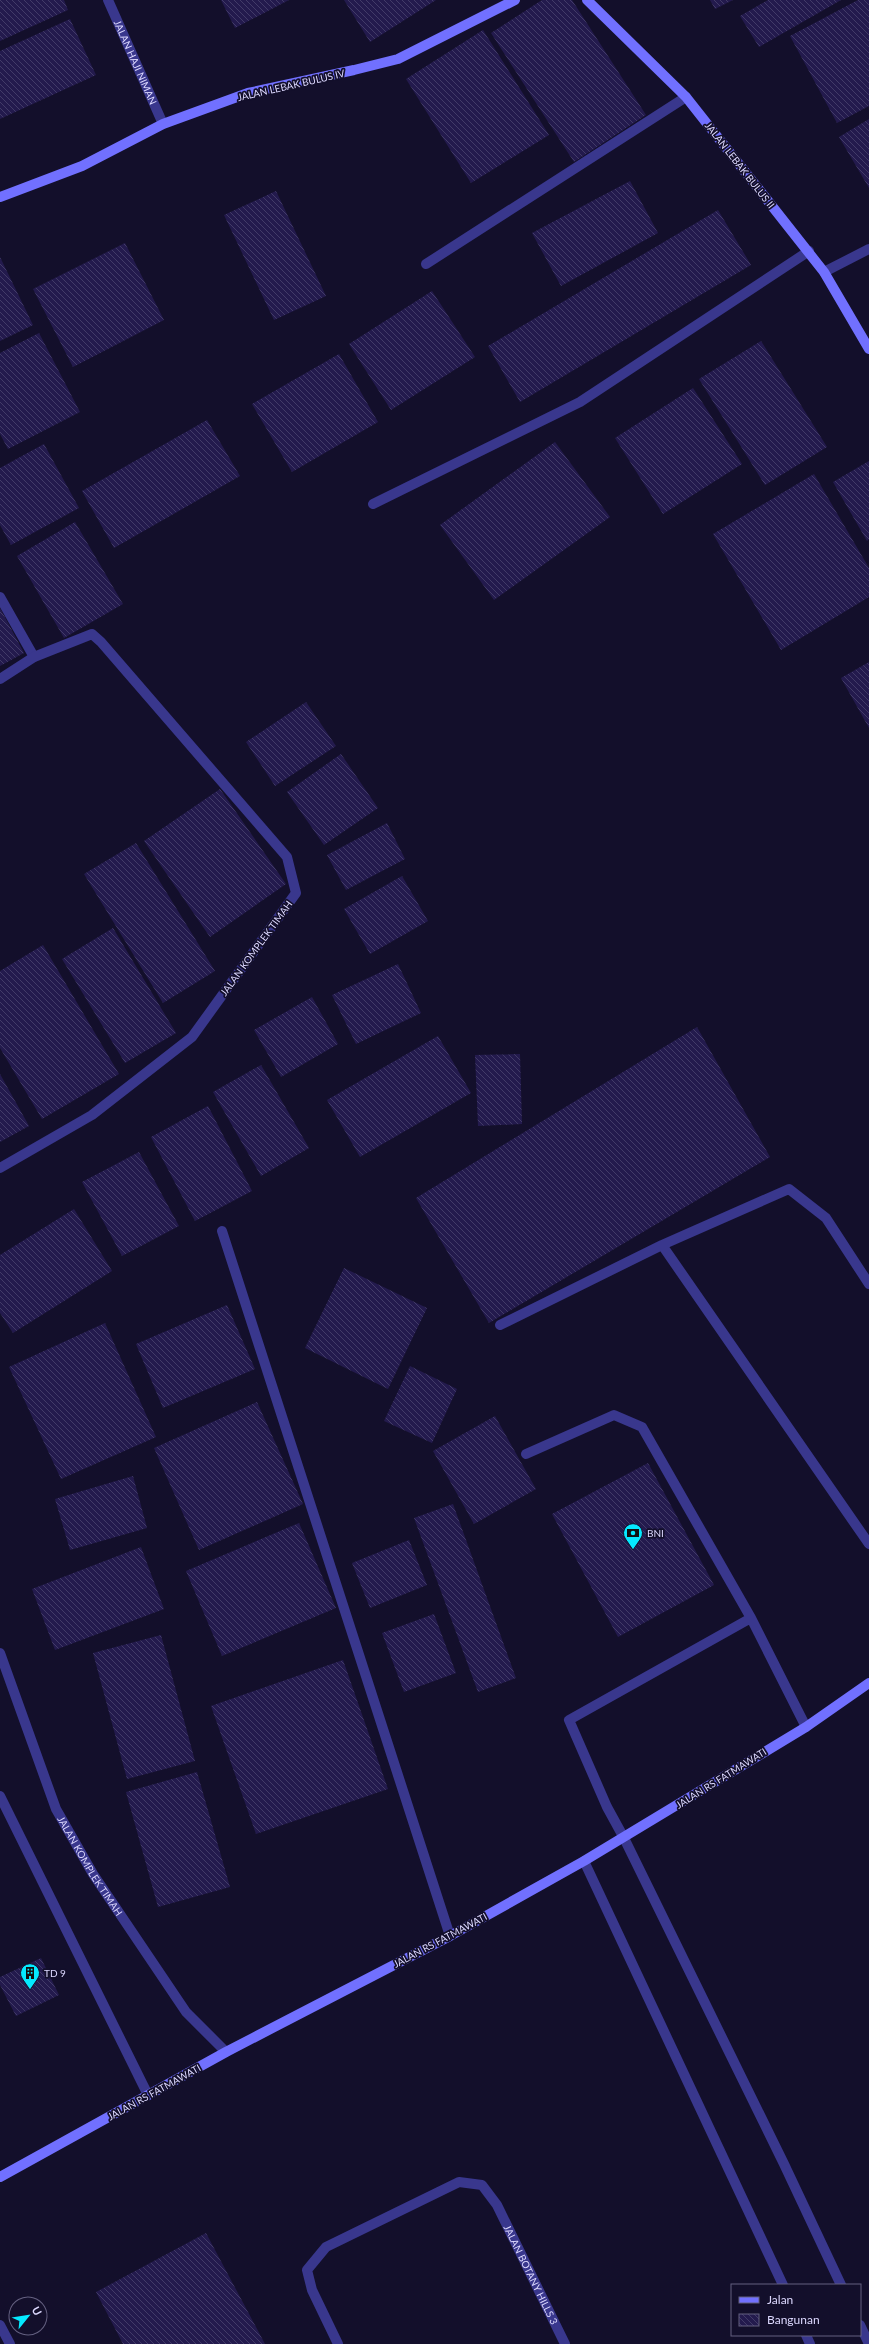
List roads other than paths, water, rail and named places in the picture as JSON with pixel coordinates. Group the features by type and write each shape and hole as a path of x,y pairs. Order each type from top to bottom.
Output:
{"street":[{"name":"JALAN HAJI NIMAN","path":"108,0 163,124"},
{"name":"JALAN LEBAK BULUS IV","path":"0,197 82,166 163,124 248,93 398,59 515,0"},
{"name":"JALAN LEBAK BULUS II","path":"587,0 686,97 824,272 869,349"},
{"path":"426,264 686,97"},
{"path":"824,272 869,249"},
{"path":"373,504 580,402 808,251"},
{"path":"0,597 34,657"},
{"name":"JALAN KOMPLEK TIMAH","path":"0,679 34,657 92,634 101,642 208,764 287,857 296,893 192,1037 92,1115 0,1168"},
{"path":"500,1325 662,1245 790,1189 826,1218 869,1284"},
{"path":"222,1231 450,1936"},
{"path":"662,1245 869,1544"},
{"path":"526,1454 614,1415 642,1428 751,1618 806,1726"},
{"path":"751,1618 569,1720 607,1807 624,1838 784,2164 841,2284"},
{"name":"JALAN KOMPLEK TIMAH","path":"0,1653 56,1809 93,1874 186,2012 226,2052"},
{"name":"JALAN RS FATMAWATI","path":"0,2177 226,2052 450,1936 584,1861 806,1726 869,1683"},
{"path":"0,1796 148,2095"},
{"path":"584,1861 783,2284"},
{"name":"JALAN BOTANY HILLS 3","path":"338,2344 312,2290 307,2270 326,2246 459,2182 482,2185 497,2205 565,2344"},
{"path":"0,2325 10,2344"},
{"path":"861,2327 869,2344"}],"place":[{"name":"BNI","path":"633,1550"},
{"name":"TD 9","path":"30,1990"}]}
